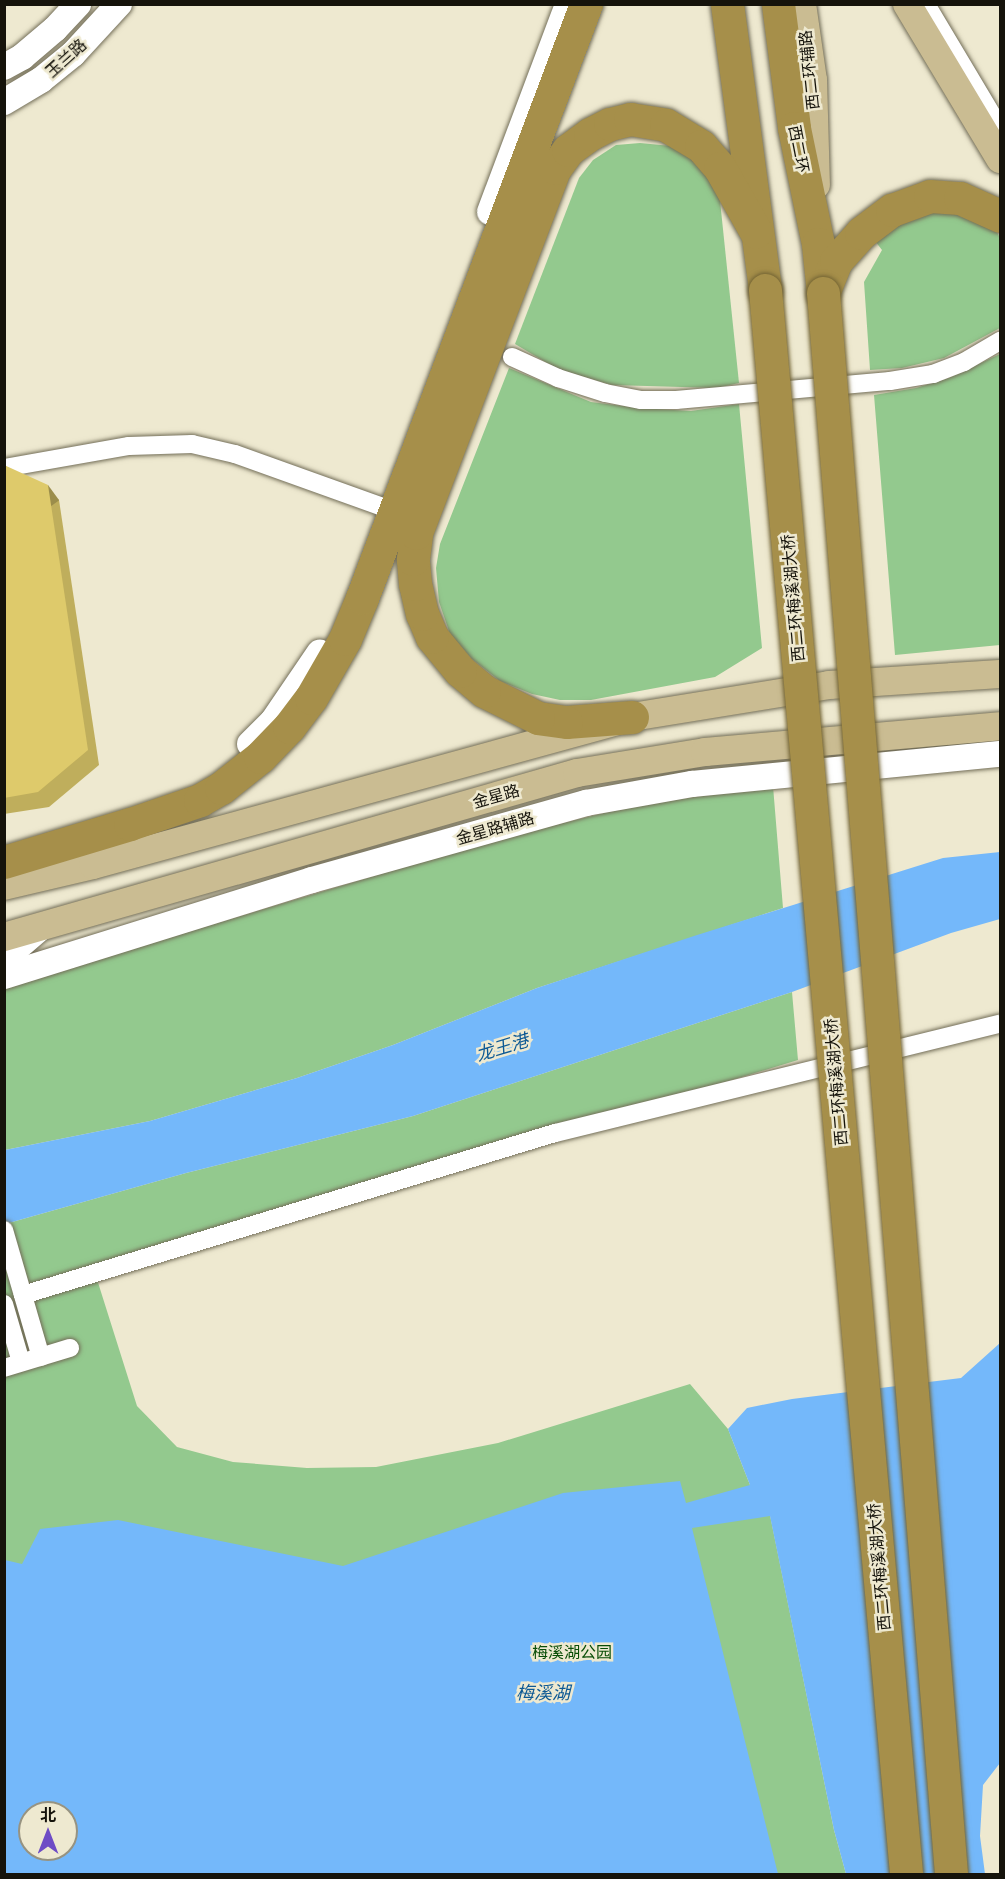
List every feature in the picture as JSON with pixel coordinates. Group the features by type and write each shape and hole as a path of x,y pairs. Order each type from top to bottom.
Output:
{"highway":[{"path":"5,868 214,792 260,757 289,727 330,669 345,639 586,4"},
{"path":"727,4 756,232"},
{"name":"西二环","path":"778,4 794,128 818,244 823,293"},
{"path":"632,717 566,722 538,718 484,691 460,671 432,637 422,614 415,584 416,533 555,168 568,150 590,134 610,124 630,119 666,125 701,146 720,168 756,232"},
{"path":"951,1875 823,293 836,261 861,232 892,210 930,196 960,198 1000,216"},
{"name":"西二环梅溪湖大桥","path":"756,232 765,290 906,1875"}],"main road":[{"name":"西二环辅路","path":"802,4 813,80 818,244"},
{"path":"907,4 1000,159"},
{"path":"5,868 93,865 632,717 829,685 1000,674"},
{"name":"金星路","path":"4,937 577,773 705,752 1000,726"}],"street":[{"name":"玉兰路","path":"4,67 22,57 55,29 78,4"},
{"name":"玉兰路","path":"4,102 41,80 73,54 119,4"},
{"path":"164,812 221,775 273,721 298,687 329,636 380,506 454,331 568,4"},
{"path":"926,4 1000,128"},
{"path":"512,357 558,378 605,393 641,400 676,400 890,381 933,374 964,362 1000,341"},
{"path":"4,468 129,446 192,444 235,454 380,506"},
{"name":"金星路辅路","path":"4,976 312,880 586,803 692,784 1000,754"},
{"path":"4,959 40,928"},
{"path":"23,1295 555,1133 1000,1024"},
{"path":"4,1230 41,1357"},
{"path":"4,1304 13,1365 70,1348"}],"green space":[{"path":"640,143 671,146 702,162 719,191 739,383 717,388 612,385 559,370 515,344 579,178 593,160 616,145"},
{"path":"946,211 971,216 996,230 1000,238 1000,328 944,358 902,368 870,370 864,282 882,250 875,241 908,216"},
{"path":"1000,354 1000,645 895,655 874,395 916,388 949,378"},
{"path":"509,368 591,402 691,411 739,404 762,648 715,677 591,700 560,700 532,694 500,681 472,659 450,634 439,602 436,568 440,544"},
{"path":"773,786 783,908 537,988 393,1045 297,1078 150,1121 5,1150 4,987 498,839 633,806"},
{"name":"梅溪湖","path":"792,992 798,1060 95,1273 137,1406 177,1447 233,1462 307,1468 376,1467 498,1443 690,1384 728,1429 750,1485 770,1515 834,1830 846,1874 5,1874 5,1224 186,1173 413,1116"}],"water":[{"name":"龙王港","path":"1000,852 1000,919 951,933 792,992 413,1116 186,1173 5,1224 5,1150 150,1121 297,1078 393,1045 537,988 694,936 943,858"},
{"name":"梅溪湖","path":"1000,1343 1000,1763 983,1785 980,1836 985,1874 846,1874 834,1830 770,1516 692,1528 778,1874 5,1874 5,1560 22,1564 40,1529 118,1520 343,1566 563,1493 680,1481 686,1503 750,1485 728,1429 747,1408 792,1399 961,1378"}],"building":[{"path":"4,465 48,485 88,750 38,792 4,798"}],"park label":[{"name":"梅溪湖公园","path":"572,1652"}]}
